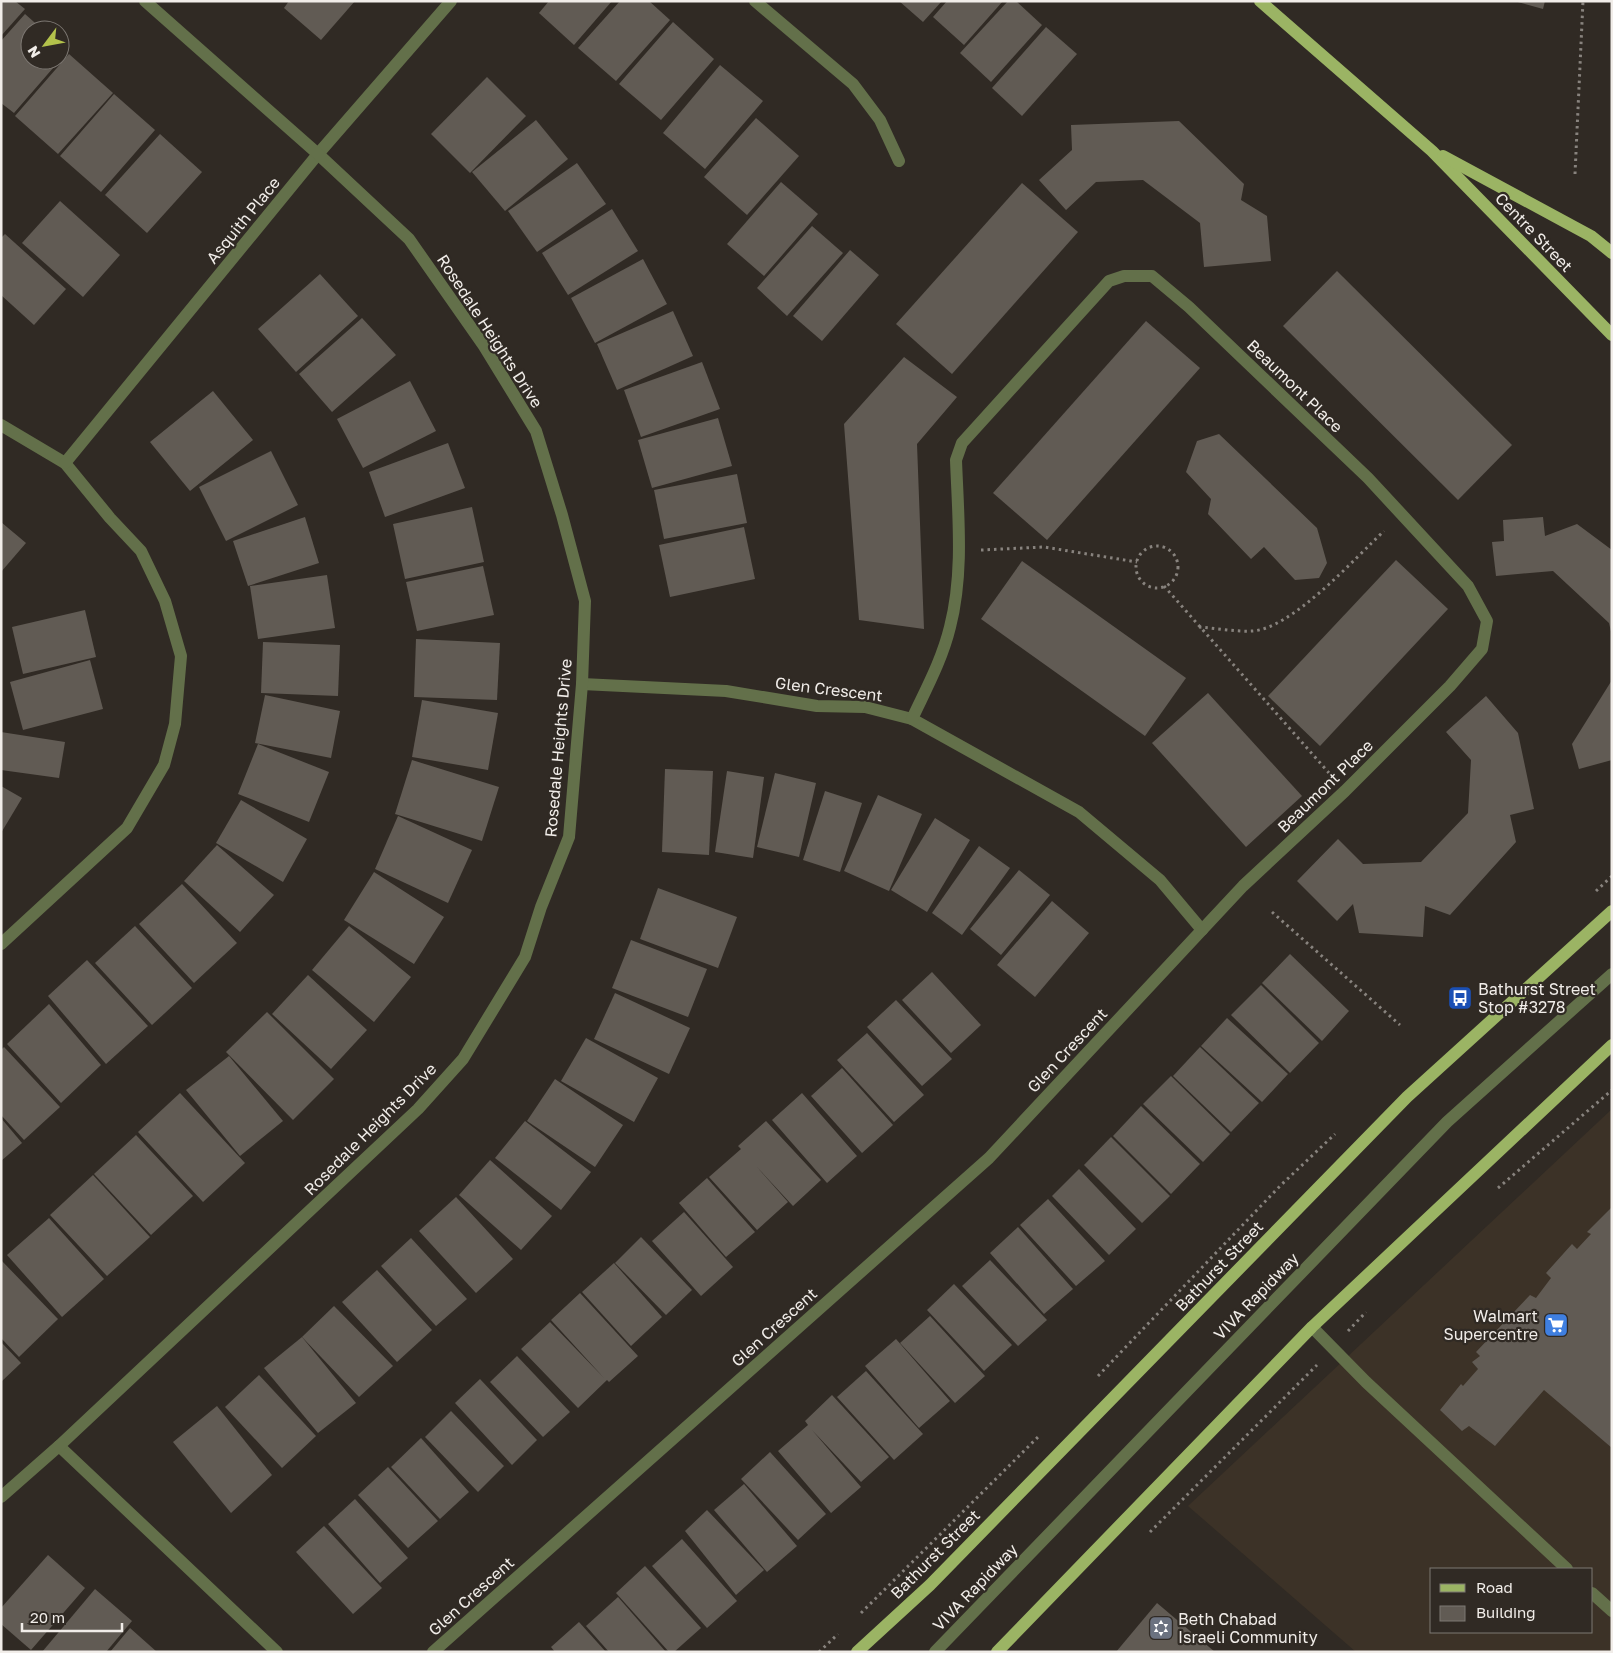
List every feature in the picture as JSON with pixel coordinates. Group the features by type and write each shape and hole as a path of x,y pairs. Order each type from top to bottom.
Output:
{"main road":[{"name":"Centre Street","path":"1260,1 1432,150 1612,335"},
{"name":"Centre Street","path":"1432,150 1590,236 1612,253"},
{"name":"Bathurst Street","path":"857,1652 930,1585 1407,1097 1612,910"},
{"path":"997,1652 1312,1327 1612,1045"}],"street":[{"name":"Rosedale Heights Drive","path":"1,1498 59,1446 418,1109 463,1059 524,957 541,907 569,837 582,684 585,601 562,514 536,431 484,346 409,239 318,154 145,1"},
{"name":"Asquith Place","path":"65,463 318,154 451,1"},
{"path":"755,1 853,84 880,120 899,161"},
{"name":"Beaumont Place","path":"912,719 938,663 950,627 959,573 956,460 962,442 1109,281 1124,276 1152,276 1189,307 1368,478 1468,586 1487,621 1482,649 1450,686 1345,790 1243,886 1202,930"},
{"path":"1,425 65,463 110,518 141,551 166,601 181,656 175,724 164,765 127,828 1,944"},
{"name":"Glen Crescent","path":"433,1652 988,1158 1202,930 1160,880 1079,812 912,719 865,707 817,706 726,691 582,684"},
{"name":"VIVA Rapidway","path":"935,1652 1447,1122 1612,974"},
{"path":"1312,1327 1360,1376 1566,1568"},
{"path":"59,1446 277,1652"},
{"path":"1593,1594 1612,1611"}],"path":[{"path":"1576,174 1583,1"},
{"path":"1198,627 1254,631 1282,621 1309,601 1402,515"},
{"path":"1157,546 1170,551 1177,563 1175,577 1164,586 1152,587 1141,580 1137,574 1136,562 1139,555 1150,547 1157,546"},
{"path":"958,551 1044,547 1136,562"},
{"path":"1164,586 1198,627 1330,773"},
{"path":"1272,912 1400,1025"},
{"path":"1491,1194 1612,1090"},
{"path":"1143,1538 1289,1394"}],"shaded area":[{"path":"1612,1109 1612,1652 1356,1652 1188,1506"}],"building":[{"path":"1,1 15,1 25,9 1,36"},
{"path":"289,1 355,1 321,40 284,8"},
{"path":"549,1 612,1 574,45 539,13"},
{"path":"620,1 649,1 670,20 616,81 578,48"},
{"path":"899,1 942,1 923,22"},
{"path":"947,1 1003,1 964,45 933,17"},
{"path":"1008,1 1016,1 1042,25 991,82 960,53"},
{"path":"1514,1 1545,1 1543,9"},
{"path":"25,14 32,20 20,20 20,70 51,70 14,113 1,103 1,41"},
{"path":"673,22 714,59 661,120 619,84"},
{"path":"1046,27 1077,54 1022,116 992,88"},
{"path":"70,55 113,93 58,154 15,116 55,70 70,70"},
{"path":"720,65 763,101 705,169 663,133"},
{"path":"487,77 526,116 470,173 431,134"},
{"path":"114,94 155,130 101,192 60,156"},
{"path":"756,118 799,156 747,215 704,177"},
{"path":"536,120 568,159 505,211 472,172"},
{"path":"1179,121 1244,184 1241,200 1267,216 1271,261 1204,267 1200,223 1143,180 1096,182 1066,210 1039,180 1072,150 1071,125"},
{"path":"160,134 202,172 147,233 105,195"},
{"path":"577,163 606,204 537,252 508,211"},
{"path":"781,182 818,214 764,276 727,244"},
{"path":"1022,183 1078,232 952,374 896,324"},
{"path":"60,201 120,255 83,297 22,243"},
{"path":"612,209 638,251 568,295 542,253"},
{"path":"812,226 843,253 787,316 757,288"},
{"path":"5,234 66,289 34,325 1,295 1,238"},
{"path":"850,250 879,275 822,341 793,316"},
{"path":"643,259 667,304 595,343 571,298"},
{"path":"1337,271 1512,445 1458,500 1283,326"},
{"path":"320,274 358,316 296,372 258,329"},
{"path":"673,311 693,356 617,390 597,344"},
{"path":"362,318 396,355 332,412 299,374"},
{"path":"1146,321 1200,368 1047,540 993,493"},
{"path":"904,357 957,397 917,444 924,629 859,620 844,424"},
{"path":"702,362 720,409 641,437 624,390"},
{"path":"410,381 436,431 363,468 337,419"},
{"path":"213,391 253,440 190,491 150,442"},
{"path":"718,418 732,466 652,488 638,440"},
{"path":"1219,434 1317,528 1327,563 1319,578 1295,580 1264,547 1251,559 1208,514 1211,499 1186,472 1197,441"},
{"path":"448,443 465,488 385,517 369,472"},
{"path":"271,451 298,505 226,541 199,487"},
{"path":"737,474 747,523 664,539 654,490"},
{"path":"472,507 484,562 405,579 393,524"},
{"path":"305,517 319,563 248,586 233,541"},
{"path":"1543,517 1545,536 1577,524 1612,550 1612,636 1609,623 1553,571 1496,576 1492,542 1504,541 1503,520"},
{"path":"1,522 26,543 1,572"},
{"path":"744,527 755,579 670,597 659,545"},
{"path":"1396,560 1448,609 1320,746 1268,696"},
{"path":"1022,561 1186,678 1145,736 981,619"},
{"path":"483,566 494,615 417,631 406,582"},
{"path":"327,575 335,628 258,639 250,586"},
{"path":"85,610 96,657 23,674 12,627"},
{"path":"416,639 500,643 497,700 414,697"},
{"path":"263,642 340,645 338,696 261,693"},
{"path":"90,660 103,709 23,730 10,682"},
{"path":"1612,680 1612,760 1579,769 1572,744"},
{"path":"1208,693 1302,796 1246,847 1152,743"},
{"path":"265,695 340,711 331,758 255,743"},
{"path":"1486,696 1518,733 1534,809 1510,815 1516,842 1450,915 1425,906 1423,937 1359,933 1353,904 1337,921 1297,881 1338,839 1363,864 1421,862 1468,813 1471,760 1446,732"},
{"path":"422,700 498,713 488,770 412,757"},
{"path":"1,732 65,742 59,778 1,770"},
{"path":"258,744 329,772 309,822 238,794"},
{"path":"412,760 499,787 482,841 395,814"},
{"path":"665,769 713,771 709,855 662,852"},
{"path":"727,771 764,777 753,858 715,852"},
{"path":"775,773 816,783 799,857 757,847"},
{"path":"1,786 22,798 1,833"},
{"path":"825,791 862,803 840,872 803,860"},
{"path":"878,795 922,814 889,891 844,871"},
{"path":"241,800 307,839 283,882 216,843"},
{"path":"398,816 472,850 448,903 375,869"},
{"path":"935,818 970,840 927,912 891,890"},
{"path":"217,845 274,895 240,932 184,881"},
{"path":"979,846 1010,868 962,935 932,913"},
{"path":"1019,870 1050,895 1001,955 970,929"},
{"path":"374,872 444,917 414,964 344,920"},
{"path":"182,884 237,943 194,983 139,924"},
{"path":"658,888 737,917 718,968 640,939"},
{"path":"1052,901 1089,933 1035,997 997,965"},
{"path":"135,926 192,988 152,1025 95,963"},
{"path":"349,926 411,977 374,1022 312,970"},
{"path":"631,940 707,969 688,1017 612,988"},
{"path":"1290,954 1349,1011 1322,1041 1262,983"},
{"path":"87,960 148,1026 106,1064 48,996"},
{"path":"932,972 981,1025 951,1053 902,1000"},
{"path":"308,975 367,1030 331,1069 272,1014"},
{"path":"1261,985 1319,1043 1290,1073 1231,1015"},
{"path":"615,993 690,1028 669,1074 594,1039"},
{"path":"896,1000 952,1059 922,1086 867,1027"},
{"path":"49,1004 101,1065 61,1103 7,1044"},
{"path":"267,1012 334,1079 293,1120 226,1052"},
{"path":"1227,1018 1288,1074 1262,1102 1201,1046"},
{"path":"867,1033 924,1095 894,1122 837,1060"},
{"path":"586,1038 658,1078 634,1122 561,1081"},
{"path":"4,1047 60,1107 24,1140 1,1115 1,1050"},
{"path":"1200,1047 1259,1103 1231,1132 1173,1076"},
{"path":"229,1056 283,1121 240,1156 186,1090"},
{"path":"842,1068 893,1125 862,1153 811,1096"},
{"path":"1171,1076 1230,1134 1203,1162 1143,1104"},
{"path":"555,1079 623,1125 595,1167 527,1121"},
{"path":"180,1093 245,1163 203,1202 138,1132"},
{"path":"802,1093 857,1156 827,1183 772,1120"},
{"path":"1141,1106 1200,1164 1171,1194 1113,1136"},
{"path":"1,1118 22,1143 1,1161"},
{"path":"525,1121 591,1172 561,1210 495,1158"},
{"path":"766,1121 821,1180 793,1206 757,1167 788,1202 757,1230 709,1177 741,1149 738,1146"},
{"path":"136,1135 193,1196 151,1235 94,1174"},
{"path":"1111,1137 1170,1196 1142,1223 1084,1165"},
{"path":"490,1160 552,1216 521,1250 459,1195"},
{"path":"1079,1169 1136,1229 1109,1255 1052,1196"},
{"path":"93,1175 150,1237 107,1276 50,1215"},
{"path":"707,1178 755,1232 726,1257 679,1203"},
{"path":"456,1197 513,1259 476,1293 419,1231"},
{"path":"1048,1199 1105,1261 1076,1286 1020,1225"},
{"name":"Walmart Supercentre","path":"1612,1207 1612,1448 1544,1390 1495,1446 1469,1426 1462,1431 1440,1410 1461,1384 1463,1386 1478,1369 1472,1362 1480,1356 1476,1352 1530,1295 1536,1298 1551,1278 1546,1273 1572,1244 1577,1249 1591,1234 1587,1232"},
{"path":"684,1212 733,1267 701,1296 652,1241"},
{"path":"49,1218 104,1279 62,1317 7,1255"},
{"path":"1018,1227 1073,1289 1044,1314 990,1253"},
{"path":"641,1237 692,1290 666,1315 615,1263"},
{"path":"411,1238 467,1299 436,1326 381,1266"},
{"path":"1,1260 58,1319 19,1357 1,1338"},
{"path":"990,1260 1047,1320 1018,1346 962,1286"},
{"path":"614,1263 662,1317 631,1346 582,1292"},
{"path":"377,1270 432,1330 397,1362 342,1302"},
{"path":"954,1284 1012,1345 984,1371 927,1310"},
{"path":"580,1293 638,1356 609,1382 607,1380 578,1408 521,1349 550,1322 604,1378 551,1320"},
{"path":"334,1306 393,1366 359,1397 302,1337"},
{"path":"930,1316 985,1376 955,1403 900,1343"},
{"path":"302,1337 356,1403 318,1433 264,1368"},
{"path":"896,1339 950,1401 919,1428 865,1366"},
{"path":"1,1342 21,1363 1,1382"},
{"path":"517,1356 570,1412 543,1437 490,1382"},
{"path":"866,1371 923,1434 894,1460 837,1397"},
{"path":"259,1375 316,1436 282,1468 225,1407"},
{"path":"480,1379 537,1440 512,1465 455,1403"},
{"path":"832,1395 889,1457 861,1482 812,1430 861,1487 831,1513 778,1451 808,1425 805,1421"},
{"path":"217,1406 272,1475 231,1513 173,1442"},
{"path":"451,1411 504,1466 478,1492 425,1437"},
{"path":"421,1438 469,1492 440,1519 391,1467"},
{"path":"770,1452 826,1514 798,1540 741,1479"},
{"path":"388,1467 438,1521 408,1548 358,1495"},
{"path":"744,1484 797,1546 767,1572 714,1510"},
{"path":"355,1499 408,1558 380,1583 328,1524"},
{"path":"707,1510 764,1570 736,1595 685,1531"},
{"path":"324,1526 382,1588 353,1614 296,1552"},
{"path":"682,1539 737,1601 707,1628 652,1566"},
{"path":"48,1555 85,1588 31,1650 1,1624 1,1608"},
{"path":"645,1566 701,1628 674,1652 669,1652 616,1593"},
{"path":"95,1589 132,1621 106,1652 42,1652"},
{"path":"618,1597 666,1652 609,1652 586,1626"},
{"name":"Beth Chabad Israeli Community","path":"1157,1603 1215,1652 1116,1652"},
{"path":"579,1622 606,1652 555,1652 551,1647"},
{"path":"130,1628 157,1652 110,1652"}],"place":[{"name":"Bathurst Street Stop #3278","path":"1460,998"},
{"name":"Walmart Supercentre","path":"1556,1325"},
{"name":"Beth Chabad Israeli Community","path":"1161,1628"}]}
